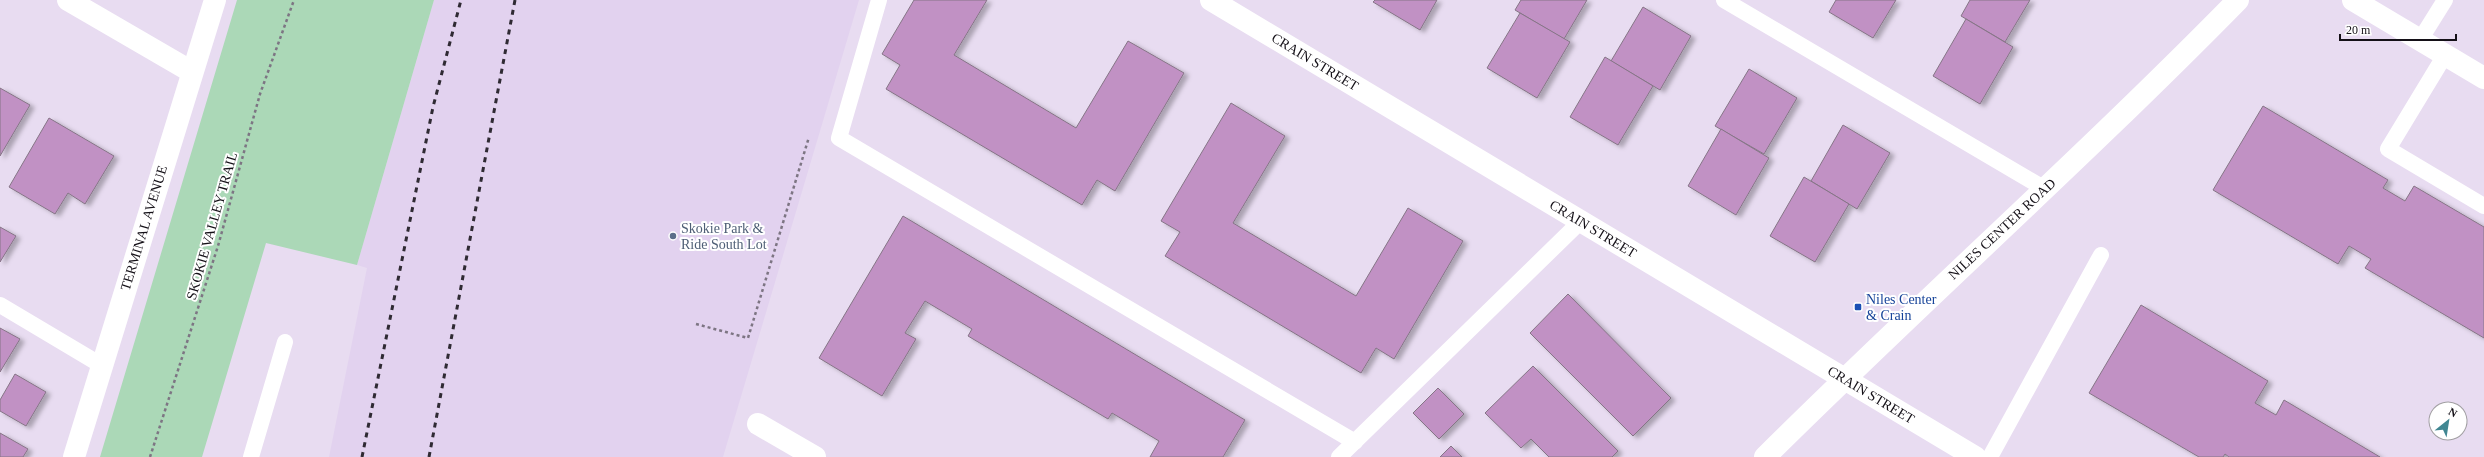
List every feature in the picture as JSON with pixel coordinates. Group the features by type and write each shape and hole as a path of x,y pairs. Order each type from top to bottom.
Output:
{"street":[{"path":"68,0 192,72"},
{"name":"TERMINAL AVENUE","path":"74,457 101,365 215,0"},
{"name":"CRAIN STREET","path":"1211,0 1975,457"},
{"name":"NILES CENTER ROAD","path":"1765,457 1844,378 2045,189 2238,0"},
{"path":"2353,0 2484,78"},
{"path":"758,424 815,457"}],"lane":[{"path":"879,0 839,138 1355,442"},
{"path":"1724,0 2045,189"},
{"path":"2420,40 2445,0"},
{"path":"2445,54 2388,149 2484,206"},
{"path":"1339,457 1581,221"},
{"path":"1990,457 2100,254"},
{"path":"0,305 101,365"},
{"path":"250,457 285,342"}],"path":[{"name":"SKOKIE VALLEY TRAIL","path":"150,457 218,246 260,94 294,0"},
{"path":"696,324 748,338 809,135"}],"shaded area":[{"path":"434,0 859,0 723,457 329,457 367,268 357,265"}],"green space":[{"path":"237,0 434,0 357,265 266,243 202,457 100,457"}],"building":[{"path":"914,0 987,0 954,55 1076,128 1128,41 1184,73 1115,191 1097,180 1082,205 886,89 900,65 882,54"},
{"path":"1375,0 1437,0 1420,30 1373,2"},
{"path":"1521,0 1587,0 1564,39 1515,10"},
{"path":"1836,0 1896,0 1873,38 1829,12"},
{"path":"1970,0 2030,0 2005,42 1961,16"},
{"path":"1643,7 1691,36 1660,90 1611,61"},
{"path":"1520,13 1570,42 1537,98 1487,68"},
{"path":"1966,19 2013,47 1980,104 1933,76"},
{"path":"1605,57 1653,86 1618,145 1570,117"},
{"path":"1749,69 1797,98 1764,154 1715,126"},
{"path":"0,88 30,105 0,156"},
{"path":"1231,103 1285,136 1233,223 1356,296 1408,208 1463,241 1394,359 1376,348 1361,373 1165,256 1180,232 1161,221"},
{"path":"2263,106 2388,180 2383,188 2405,201 2414,186 2484,227 2484,338 2365,268 2371,259 2349,246 2338,264 2213,190"},
{"path":"49,118 114,156 85,204 68,193 55,214 9,187"},
{"path":"1843,125 1890,153 1857,209 1811,181"},
{"path":"1721,129 1769,158 1736,215 1688,186"},
{"path":"1804,177 1849,204 1815,262 1770,236"},
{"path":"903,216 1245,420 1223,457 1150,457 1159,441 1112,413 1108,419 968,336 972,329 925,301 905,333 916,339 882,396 819,358"},
{"path":"0,227 16,236 0,262"},
{"path":"1568,294 1671,398 1633,436 1530,333"},
{"path":"2141,305 2268,381 2255,403 2276,415 2284,400 2380,457 2229,457 2225,454 2223,457 2199,457 2089,393"},
{"path":"0,328 20,339 0,372"},
{"path":"1533,366 1618,451 1612,457 1549,457 1531,439 1521,448 1485,413"},
{"path":"15,374 46,392 26,426 0,411 0,400"},
{"path":"1438,388 1464,414 1439,439 1413,413"},
{"path":"0,433 28,449 23,457 0,457"},
{"path":"1451,446 1462,457 1440,457"}],"railway":[{"path":"362,457 433,107 461,0"},
{"path":"429,457 515,0"}],"place":[{"name":"Skokie Park & Ride South Lot","path":"673,236"},
{"name":"Niles Center & Crain","path":"1858,307"}]}
